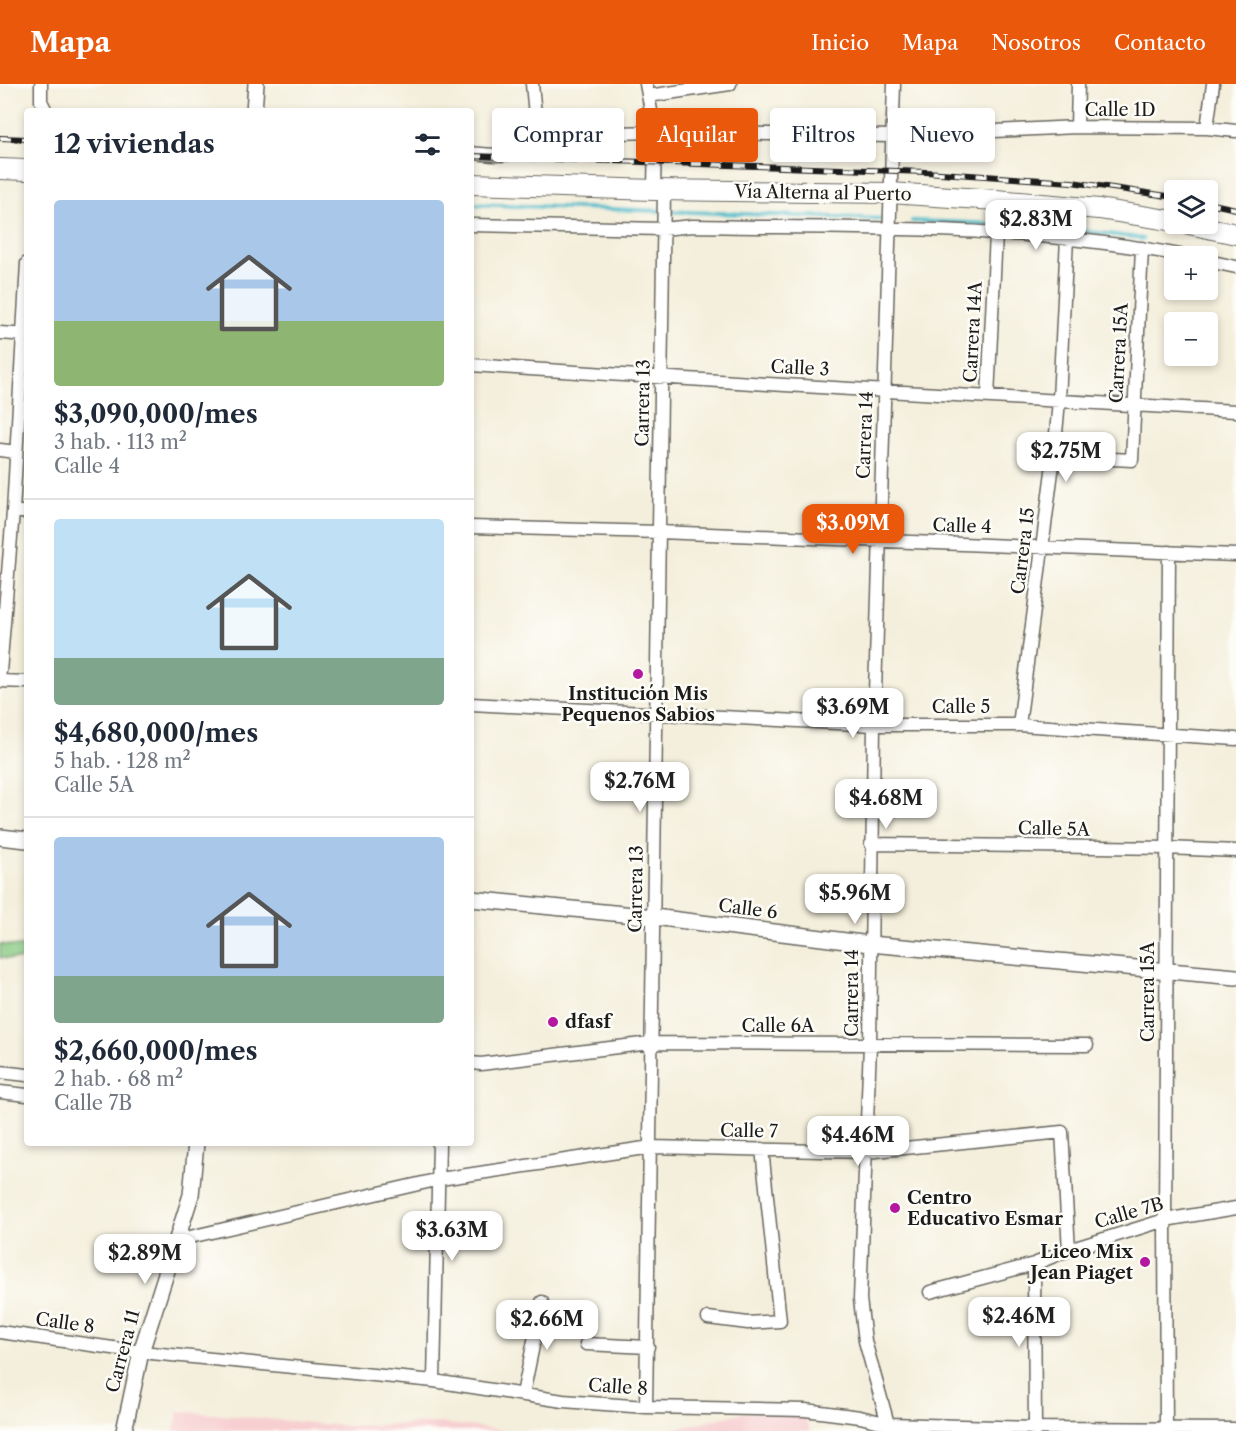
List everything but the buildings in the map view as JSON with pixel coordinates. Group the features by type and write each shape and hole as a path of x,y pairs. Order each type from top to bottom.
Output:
{"main road":[{"path":"0,169 24,170"},
{"name":"Vía Alterna al Puerto","path":"474,184 660,196 889,215 996,200 1099,209 1164,219"},
{"path":"1218,230 1236,234"}],"street":[{"path":"41,84 43,106"},
{"path":"254,108 256,84"},
{"path":"532,84 534,108"},
{"path":"647,90 730,84"},
{"name":"Carrera 14","path":"893,108 894,84"},
{"path":"1077,127 1078,84"},
{"path":"1207,128 1213,84"},
{"name":"Carrera 13","path":"647,90 650,108"},
{"name":"Calle 1D","path":"995,131 1077,127 1236,130"},
{"name":"Calle 1D","path":"758,134 888,136"},
{"path":"474,153 492,154"},
{"name":"Carrera 13","path":"646,1407 663,225 657,162"},
{"name":"Carrera 14","path":"890,1428 865,1341 860,1299 870,1045 871,844 891,162"},
{"path":"474,225 692,226 889,215 996,234 1067,238 1164,252"},
{"name":"Carrera 14A","path":"988,397 996,234"},
{"name":"Carrera 15","path":"1020,725 1054,456 1067,238"},
{"name":"Carrera 15A","path":"1054,456 1132,460 1142,248"},
{"path":"1218,263 1236,267"},
{"path":"0,333 24,335"},
{"path":"0,672 24,348"},
{"name":"Calle 3","path":"474,365 661,379 1236,411"},
{"path":"0,450 16,452"},
{"path":"13,512 24,512"},
{"name":"Calle 4","path":"474,527 659,532 1236,555"},
{"name":"Carrera 15A","path":"1166,1430 1169,552"},
{"path":"0,681 24,682"},
{"name":"Calle 5","path":"474,705 874,725 1020,725 1236,739"},
{"path":"0,837 24,840"},
{"name":"Calle 5A","path":"871,844 1236,851"},
{"name":"Calle 6","path":"474,899 654,917 870,944 1236,977"},
{"name":"Calle 6A","path":"474,1063 650,1043 1087,1045"},
{"path":"0,1072 24,1075"},
{"path":"0,1092 24,1095"},
{"name":"Calle 7","path":"177,1240 440,1179 651,1146 866,1152 1062,1132 1069,1250"},
{"name":"Carrera 11","path":"124,1431 141,1352 191,1195 196,1146"},
{"path":"434,1381 439,1146"},
{"path":"708,1318 748,1323 780,1321 762,1149"},
{"name":"Calle 7B","path":"930,1292 1034,1264 1069,1250 1165,1220 1236,1208"},
{"path":"1034,1264 1035,1430"},
{"path":"523,1394 542,1302"},
{"name":"Calle 8","path":"0,1332 141,1352 434,1381 563,1401 646,1407 805,1410 860,1417 890,1428 1236,1429"},
{"path":"586,1344 648,1347"}],"shaded area":[{"path":"178,1411 346,1426 440,1423 512,1431 174,1431"},
{"path":"745,1412 804,1414 810,1431 668,1431"}],"green space":[{"path":"0,944 24,948 24,960 0,958"}],"waterway":[{"path":"474,204 882,219"},
{"path":"912,221 1028,226 1143,239"}],"railway":[{"path":"0,138 24,139"},
{"path":"474,156 926,172 1072,182 1164,196"},
{"path":"1218,205 1236,209"}],"place":[{"name":"Institución Mis Pequenos Sabios","path":"638,674"},
{"name":"dfasf","path":"553,1022"},
{"name":"Centro Educativo Esmar","path":"895,1208"},
{"name":"Liceo Mix Jean Piaget","path":"1145,1262"}]}
